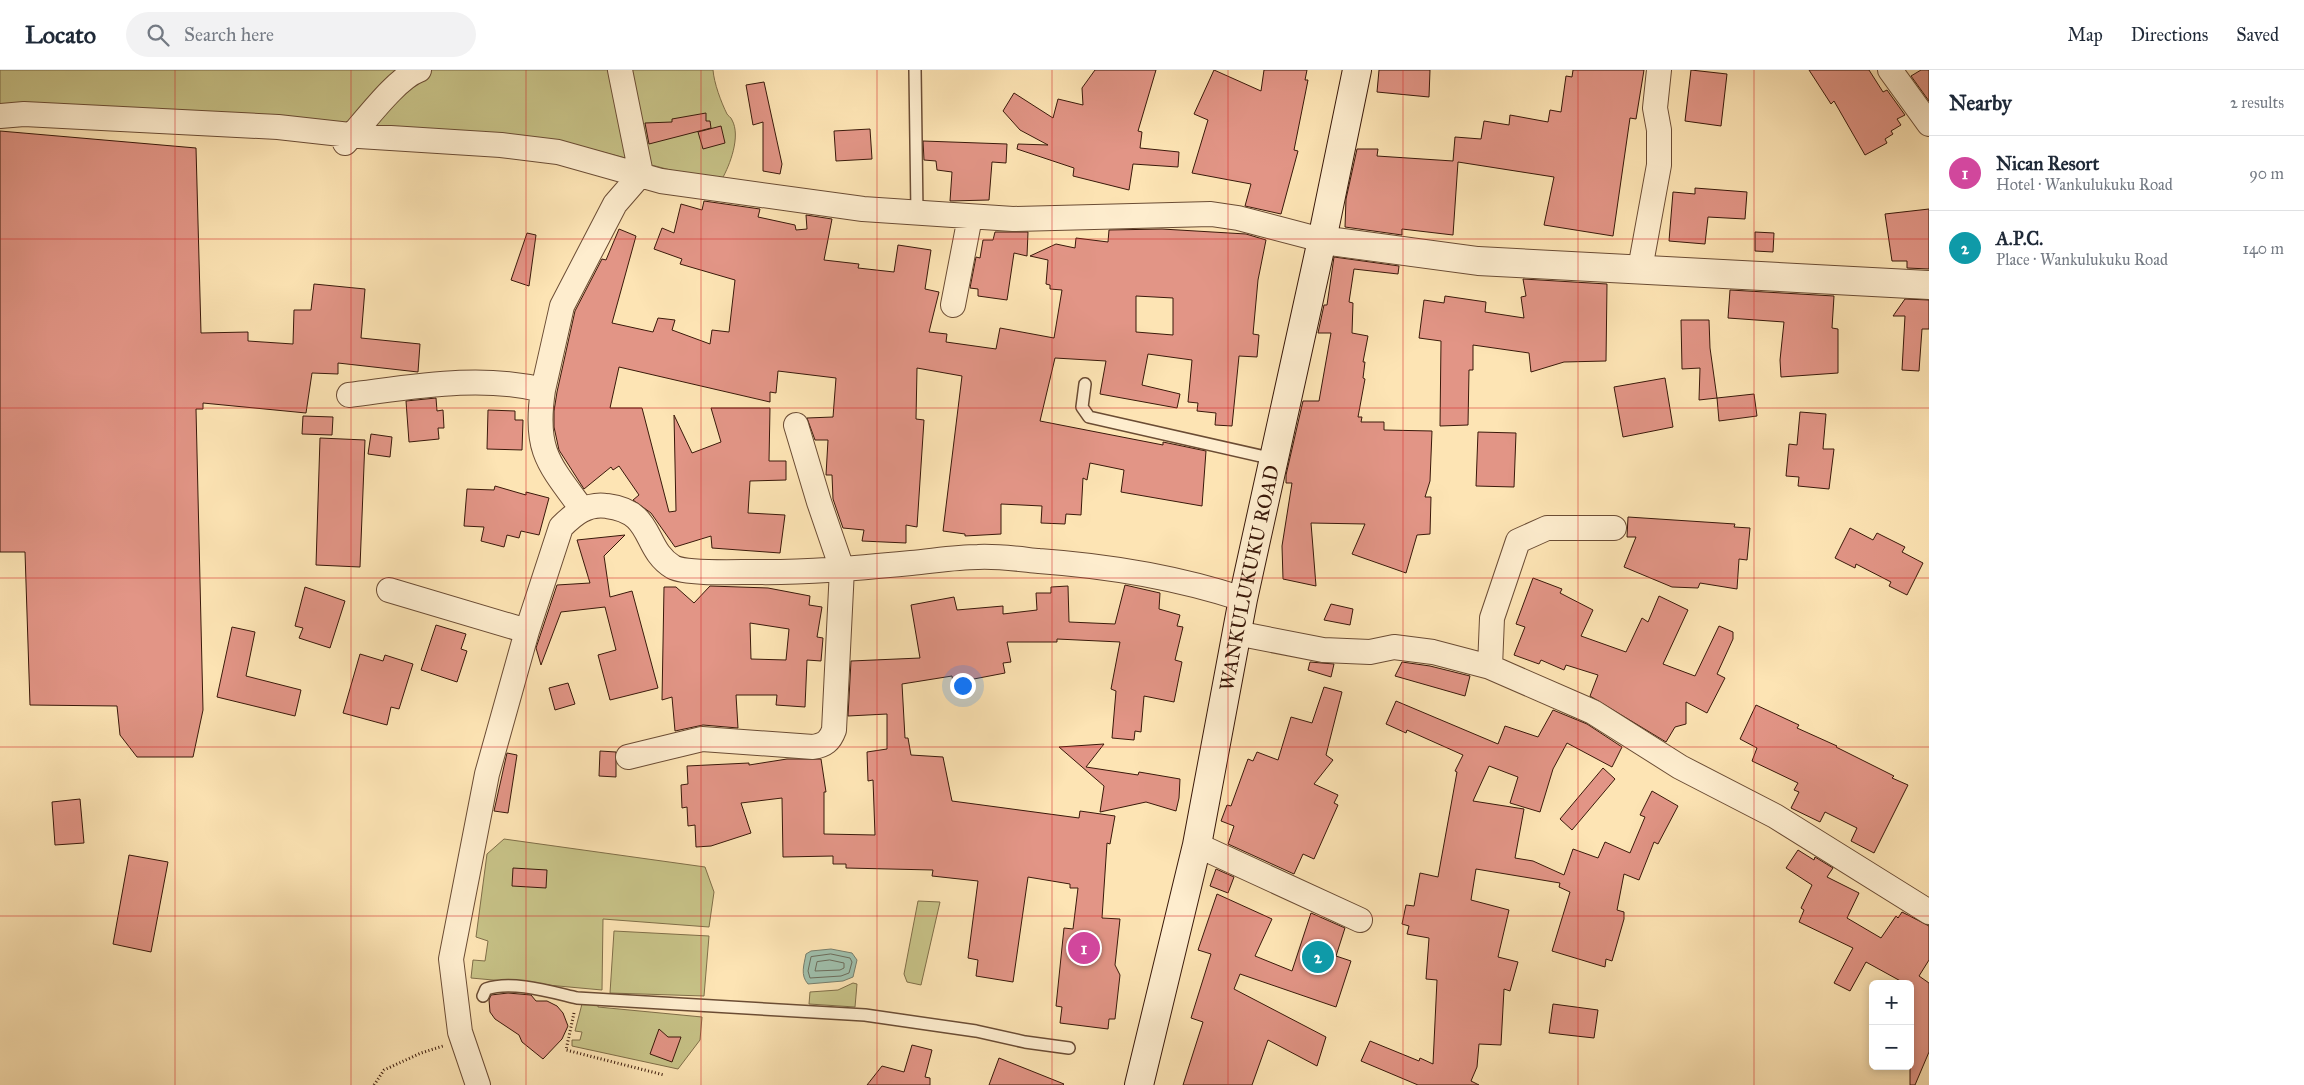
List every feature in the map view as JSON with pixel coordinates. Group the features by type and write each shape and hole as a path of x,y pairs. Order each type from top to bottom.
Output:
{"main road":[{"name":"WANKULUKUKU ROAD","path":"1139,1085 1198,845 1243,599 1322,240 1357,70"},
{"path":"1322,240 1478,261 1929,285"}],"street":[{"path":"346,141 389,93 411,73 420,70"},
{"path":"620,70 641,174"},
{"path":"1640,269 1658,165 1659,130 1655,108 1659,70"},
{"path":"1890,70 1929,124"},
{"path":"0,116 24,114 278,126 346,141 501,145 558,152 661,181 863,209 970,217 1013,218 1211,214 1238,218 1322,240"},
{"path":"582,509 545,455 540,438 542,390 562,306 615,204 641,174"},
{"path":"953,305 970,217"},
{"path":"349,395 454,383 518,384 542,390"},
{"path":"628,757 702,739 813,747 824,745 834,730 842,569 796,426"},
{"path":"478,1085 462,1040 451,959 487,774 527,631 561,527 582,509 603,505 622,508 630,512 639,521 668,562 680,569 781,573 979,556 1084,564 1135,571 1199,584 1243,599"},
{"path":"1490,667 1492,618 1518,541 1547,528 1614,528"},
{"path":"389,590 527,631"},
{"path":"1236,634 1323,650 1370,652 1394,646 1433,652 1490,667 1593,712 1680,767 1775,816 1929,912"},
{"path":"1198,845 1360,920"}],"lane":[{"path":"915,70 917,213"},
{"path":"1085,384 1082,407 1089,416 1274,459"},
{"path":"482,996 486,989 494,986 532,988 577,998 865,1015 976,1031 1025,1042 1069,1048"}],"path":[{"path":"577,998 566,1050 664,1075"},
{"path":"374,1085 384,1070 421,1053 462,1040"}],"shaded area":[{"path":"0,70 713,70 720,98 727,114 732,119 735,142 731,158 722,179 693,176 561,141 0,109"},
{"path":"504,839 705,867 714,892 709,927 603,919 602,990 471,978 473,960 485,961 488,941 476,937 487,854"},
{"path":"918,901 940,902 921,985 907,982 904,974"},
{"path":"614,931 709,936 704,996 610,993"},
{"path":"853,983 857,984 855,1007 809,1004 810,992 838,990"},
{"path":"583,1000 598,1001 598,1007 702,1017 700,1040 678,1069 572,1046 572,1040 580,1040 582,1032 575,1031"}],"water":[{"path":"831,949 852,953 857,960 853,977 843,981 808,984 803,973 806,954 811,951"}],"building":[{"path":"1095,70 1156,70 1138,131 1142,132 1140,148 1179,152 1178,167 1133,164 1129,190 1073,176 1074,168 1017,149 1018,144 1048,145 1020,130 1003,111 1014,93 1053,118 1058,99 1083,105 1082,88"},
{"path":"1214,70 1261,91 1264,70 1307,70 1305,80 1308,80 1294,150 1298,151 1281,214 1245,206 1251,184 1192,173 1208,120 1194,114"},
{"path":"1379,70 1430,70 1429,97 1377,92"},
{"path":"1573,70 1644,70 1636,119 1630,118 1613,236 1544,225 1554,177 1458,162 1453,235 1402,229 1402,235 1345,227 1346,199 1357,149 1378,149 1377,156 1453,161 1455,137 1481,139 1484,121 1509,125 1510,115 1548,122 1550,110 1561,112 1566,76 1572,77"},
{"path":"1691,70 1727,74 1721,126 1685,121"},
{"path":"1809,70 1869,70 1883,92 1887,90 1905,115 1897,119 1901,125 1891,131 1893,134 1885,139 1887,143 1865,155 1834,101 1831,104"},
{"path":"1921,70 1929,70 1929,101 1911,76"},
{"path":"764,82 782,164 780,174 763,171 763,122 753,125 746,85"},
{"path":"706,113 706,121 710,121 711,128 649,144 645,123 672,122 672,119"},
{"path":"721,126 725,143 703,149 698,132"},
{"path":"870,129 872,159 836,161 834,131"},
{"path":"0,131 196,148 201,333 248,332 248,341 293,344 294,310 311,310 314,284 365,289 361,338 420,344 418,372 338,363 338,374 312,373 306,413 203,403 203,409 196,409 203,710 193,757 137,757 120,735 117,706 30,705 25,552 0,552"},
{"path":"923,141 1007,144 1006,163 992,162 989,200 950,201 952,172 937,170 936,161 924,160"},
{"path":"1695,188 1747,192 1745,219 1708,217 1705,244 1669,241 1673,192 1695,194"},
{"path":"704,201 760,209 758,217 795,225 796,230 807,229 806,215 832,219 824,260 859,264 858,268 894,272 898,245 931,250 925,289 939,292 929,332 947,334 946,342 996,349 1000,328 1054,338 1062,290 1050,289 1050,285 1046,284 1048,260 1030,256 1056,244 1075,248 1076,238 1108,242 1109,230 1162,229 1246,234 1266,240 1258,280 1253,334 1259,335 1257,357 1239,356 1232,426 1215,425 1216,413 1197,411 1198,403 1188,402 1192,360 1148,354 1142,385 1180,394 1177,408 1100,394 1106,361 1055,358 1040,421 1163,445 1163,442 1206,451 1202,506 1121,492 1124,470 1090,463 1087,480 1083,478 1081,515 1066,514 1065,524 1041,523 1042,506 1001,504 1001,534 965,536 965,534 943,531 962,376 917,368 916,419 924,420 917,527 906,525 906,543 862,541 864,530 843,528 833,499 832,475 826,475 828,440 815,440 807,418 833,417 836,378 778,371 776,393 770,392 770,402 619,367 610,408 642,408 669,512 676,511 674,415 692,453 721,442 711,408 770,408 769,461 786,461 786,480 750,481 748,513 785,515 780,553 712,548 711,536 675,547 651,513 633,500 639,495 619,466 613,470 611,467 584,489 559,450 554,427 554,411 575,311 602,259 606,260 619,229 636,236 612,323 653,332 658,318 675,320 672,330 710,344 712,330 729,332 735,280 680,264 682,259 654,249 662,228 674,233 681,204 702,210","holes":["1136,296 1173,298 1173,335 1136,332"]},
{"path":"1929,209 1929,269 1907,268 1907,261 1892,261 1885,214"},
{"path":"995,232 1028,232 1027,256 1014,253 1007,300 978,296 978,289 970,288 976,257 980,258 983,240 993,240"},
{"path":"1755,232 1774,233 1773,252 1755,251"},
{"path":"527,233 536,235 529,286 511,280"},
{"path":"1334,257 1399,266 1398,274 1354,269 1349,302 1353,303 1352,333 1368,336 1363,362 1365,362 1363,378 1365,379 1358,417 1362,417 1361,422 1384,422 1384,430 1432,431 1430,481 1425,497 1431,497 1430,534 1417,535 1406,573 1352,554 1365,524 1311,523 1316,586 1283,579 1282,546 1292,483 1286,483 1286,475 1303,401 1319,401 1331,333 1318,333 1324,305 1327,305"},
{"path":"1523,279 1607,284 1606,361 1564,362 1531,372 1529,353 1473,345 1473,370 1469,370 1468,425 1440,426 1441,341 1419,338 1424,300 1444,303 1445,296 1486,302 1485,312 1524,318 1521,297 1526,296"},
{"path":"1730,290 1834,296 1832,328 1838,329 1838,373 1781,377 1780,360 1784,322 1728,318"},
{"path":"1905,299 1929,300 1929,329 1922,329 1919,371 1902,370 1905,316 1893,316"},
{"path":"1681,320 1709,320 1710,348 1717,398 1699,400 1700,368 1682,369"},
{"path":"1665,378 1673,427 1623,437 1614,387"},
{"path":"1754,394 1757,416 1719,421 1717,398"},
{"path":"436,398 437,411 443,410 444,428 438,428 439,439 409,442 406,401"},
{"path":"488,410 515,411 515,420 523,420 522,450 487,449"},
{"path":"1800,412 1826,414 1823,449 1834,449 1829,489 1798,486 1799,477 1786,476 1789,444 1797,445"},
{"path":"303,416 333,417 332,435 302,434"},
{"path":"1478,432 1516,433 1514,487 1476,486"},
{"path":"371,434 392,437 390,457 368,454"},
{"path":"320,438 365,440 360,567 316,565"},
{"path":"495,486 526,495 526,492 549,498 539,535 521,531 519,538 507,535 504,547 481,541 484,527 464,526 467,489 494,490"},
{"path":"1628,517 1735,524 1734,527 1750,528 1747,560 1739,559 1737,589 1700,583 1698,588 1672,587 1624,567 1636,537 1627,537"},
{"path":"1850,528 1873,540 1877,533 1905,547 1902,552 1923,563 1907,595 1889,586 1891,582 1856,564 1855,568 1835,558"},
{"path":"625,535 604,556 610,597 632,591 658,688 610,700 598,655 616,650 605,607 561,612 541,665 536,648 557,585 590,583 577,540"},
{"path":"1533,578 1562,589 1560,593 1593,610 1581,636 1626,652 1642,618 1648,622 1659,596 1688,610 1663,664 1695,676 1719,626 1733,632 1733,639 1717,674 1725,678 1707,713 1686,702 1686,724 1675,727 1666,742 1590,696 1598,675 1566,665 1564,670 1541,660 1539,664 1514,655 1525,627 1516,624"},
{"path":"1125,585 1160,593 1159,609 1180,615 1177,626 1183,627 1175,660 1182,662 1174,702 1144,696 1141,732 1135,731 1134,740 1112,738 1116,691 1111,689 1120,642 1057,639 1057,642 1007,642 1011,662 1003,663 1005,673 953,683 952,676 902,684 905,738 908,738 911,755 943,757 952,801 1079,818 1080,811 1115,816 1110,844 1107,843 1102,918 1120,919 1115,965 1120,975 1115,1019 1109,1019 1108,1029 1060,1023 1062,1007 1056,1006 1064,928 1073,929 1078,888 1070,888 1070,884 1028,877 1013,982 976,976 978,960 968,958 978,881 932,876 933,870 846,868 846,864 833,864 833,856 783,857 782,798 741,803 751,833 711,846 696,847 695,825 688,826 687,807 682,808 681,785 688,784 687,766 749,763 749,765 787,759 821,759 826,792 824,792 824,834 875,835 873,780 868,781 867,752 887,749 887,714 848,716 851,661 920,658 911,605 954,597 957,610 1003,606 1003,614 1037,610 1036,593 1051,593 1051,587 1068,586 1069,622 1115,624"},
{"path":"710,586 768,588 810,596 809,605 822,607 817,637 823,638 821,661 807,660 805,707 776,705 777,695 736,695 738,728 703,725 675,731 672,697 662,700 664,587 676,587 694,603","holes":["750,623 789,629 786,660 751,659"]},
{"path":"305,587 345,601 330,648 299,638 303,628 295,626"},
{"path":"1331,604 1353,609 1350,625 1324,620"},
{"path":"436,625 466,634 461,649 467,651 457,682 421,670"},
{"path":"232,627 255,632 246,676 301,690 295,716 217,697"},
{"path":"360,654 383,661 385,655 413,664 399,709 391,707 387,725 343,713"},
{"path":"1310,662 1334,664 1331,677 1308,670"},
{"path":"1402,662 1430,666 1470,676 1465,696 1395,676"},
{"path":"568,683 575,704 555,710 549,688"},
{"path":"1324,687 1342,692 1326,755 1333,760 1314,784 1338,795 1334,803 1338,805 1314,859 1303,854 1294,874 1228,844 1234,826 1221,821 1227,805 1231,806 1248,759 1253,761 1257,752 1278,760 1291,717 1312,723"},
{"path":"1396,701 1498,744 1505,726 1538,737 1553,710 1587,724 1622,747 1612,767 1567,743 1553,769 1540,812 1510,803 1518,777 1489,766 1473,801 1524,809 1515,858 1533,861 1564,875 1573,849 1598,858 1605,842 1630,853 1645,817 1640,815 1652,791 1678,806 1658,844 1654,842 1639,880 1624,874 1617,910 1624,912 1624,919 1612,961 1606,959 1605,967 1552,951 1570,892 1559,887 1560,883 1476,869 1471,900 1509,910 1498,957 1518,962 1510,991 1504,989 1501,1045 1479,1044 1477,1067 1471,1081 1479,1085 1418,1085 1361,1061 1370,1041 1419,1061 1420,1058 1433,1064 1437,980 1426,979 1429,938 1407,934 1409,926 1402,924 1406,905 1414,906 1420,873 1438,877 1457,772 1455,771 1463,755 1407,730 1406,733 1386,724"},
{"path":"1756,705 1799,725 1797,728 1837,746 1894,776 1892,778 1908,785 1874,853 1851,841 1857,828 1825,812 1820,822 1791,808 1799,792 1794,790 1798,783 1752,761 1757,748 1740,739"},
{"path":"1104,744 1086,767 1138,775 1139,772 1180,779 1176,811 1146,802 1100,812 1104,786 1059,747"},
{"path":"600,751 616,752 616,777 599,776"},
{"path":"507,753 517,755 508,813 494,811"},
{"path":"1603,768 1615,779 1572,830 1560,819"},
{"path":"80,799 84,843 55,845 52,802"},
{"path":"1798,850 1814,860 1815,857 1833,868 1827,877 1859,893 1847,918 1881,938 1896,916 1898,918 1902,912 1929,926 1929,960 1919,976 1929,983 1929,1052 1915,1085 1910,1085 1910,1070 1914,1070 1914,980 1899,980 1866,962 1850,991 1834,983 1853,948 1799,922 1804,910 1801,908 1812,885 1786,868"},
{"path":"129,855 168,862 151,952 113,944"},
{"path":"513,868 547,870 546,888 512,886"},
{"path":"1216,869 1234,877 1228,893 1210,886"},
{"path":"1217,894 1272,919 1255,956 1292,971 1311,913 1345,928 1336,956 1351,961 1336,1007 1240,974 1234,989 1326,1037 1317,1066 1268,1040 1252,1085 1183,1085 1203,1022 1191,1018 1211,954 1198,950"},
{"path":"508,993 531,995 536,1001 547,1001 557,1006 563,1013 568,1026 562,1039 543,1059 522,1042 519,1035 495,1019 490,1012 489,1000 491,995"},
{"path":"1553,1004 1598,1010 1594,1038 1549,1033"},
{"path":"659,1029 668,1037 681,1037 672,1062 650,1054"},
{"path":"912,1045 932,1050 925,1077 930,1078 930,1085 867,1085 882,1066 904,1072"},
{"path":"999,1058 1064,1084 989,1085"}],"place":[{"name":"Nican Resort","path":"1084,948"},
{"name":"A.P.C.","path":"1318,957"}]}
